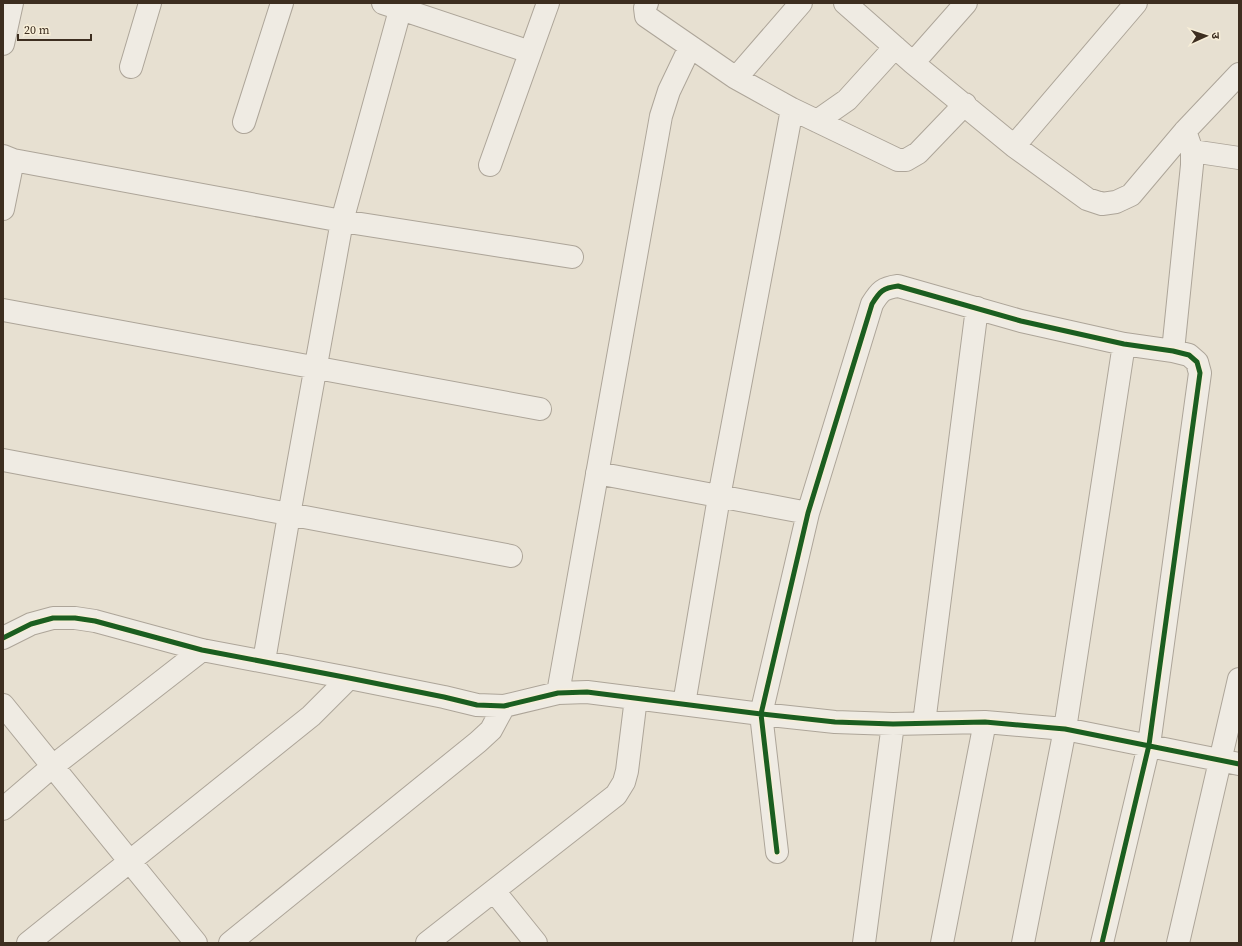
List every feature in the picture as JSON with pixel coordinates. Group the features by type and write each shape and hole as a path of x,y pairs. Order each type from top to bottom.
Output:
{"street":[{"path":"3,44 12,3"},
{"path":"131,67 150,3"},
{"path":"244,122 282,3"},
{"path":"490,165 548,3"},
{"path":"647,3 645,8 646,16 736,78 792,109 898,160 906,160 918,153 965,104"},
{"path":"736,78 801,3"},
{"path":"845,3 913,63 965,104 1014,146 1087,199 1102,204 1116,202 1131,195 1188,141 1239,74"},
{"path":"913,63 966,3"},
{"path":"1014,146 1136,3"},
{"path":"264,661 288,515 342,221 395,5 530,52"},
{"path":"558,693 661,116 669,91 690,47"},
{"path":"817,121 847,100 895,47"},
{"path":"684,704 720,497 792,109"},
{"path":"1188,141 1239,158"},
{"path":"1173,351 1192,165 1188,141"},
{"path":"3,209 8,158 342,221 572,257"},
{"path":"778,852 761,714 808,513 872,304 879,294 888,287 898,286 1021,321 1124,344 1173,351 1188,355 1197,362 1200,373 1149,745 1102,943"},
{"path":"924,723 977,308"},
{"path":"3,310 540,409"},
{"path":"1023,943 1065,729 1124,344"},
{"path":"3,460 511,556"},
{"path":"597,473 808,513"},
{"path":"3,638 31,624 53,618 75,618 95,621 202,650 444,697 477,705 504,706 558,693 586,692 836,722 893,724 985,722 1065,729 1230,762"},
{"path":"3,809 53,766 202,650"},
{"path":"28,943 311,716 349,678"},
{"path":"1178,943 1230,762 1239,680"},
{"path":"427,943 616,795 624,782 627,771 636,698"},
{"path":"3,705 196,943"},
{"path":"230,943 478,742 491,730 504,706"},
{"path":"942,943 985,722"},
{"path":"864,943 893,724"},
{"path":"494,891 536,943"}],"cycle path":[{"path":"777,852 761,714 808,513 872,304 877,296 885,289 898,286 1021,321 1124,344 1173,351 1189,355 1197,362 1200,373 1149,745 1102,943"},
{"path":"3,638 31,624 53,618 75,618 95,621 202,650 349,678 477,705 504,706 558,693 587,692 835,722 893,724 985,722 1065,729 1239,764"}]}
